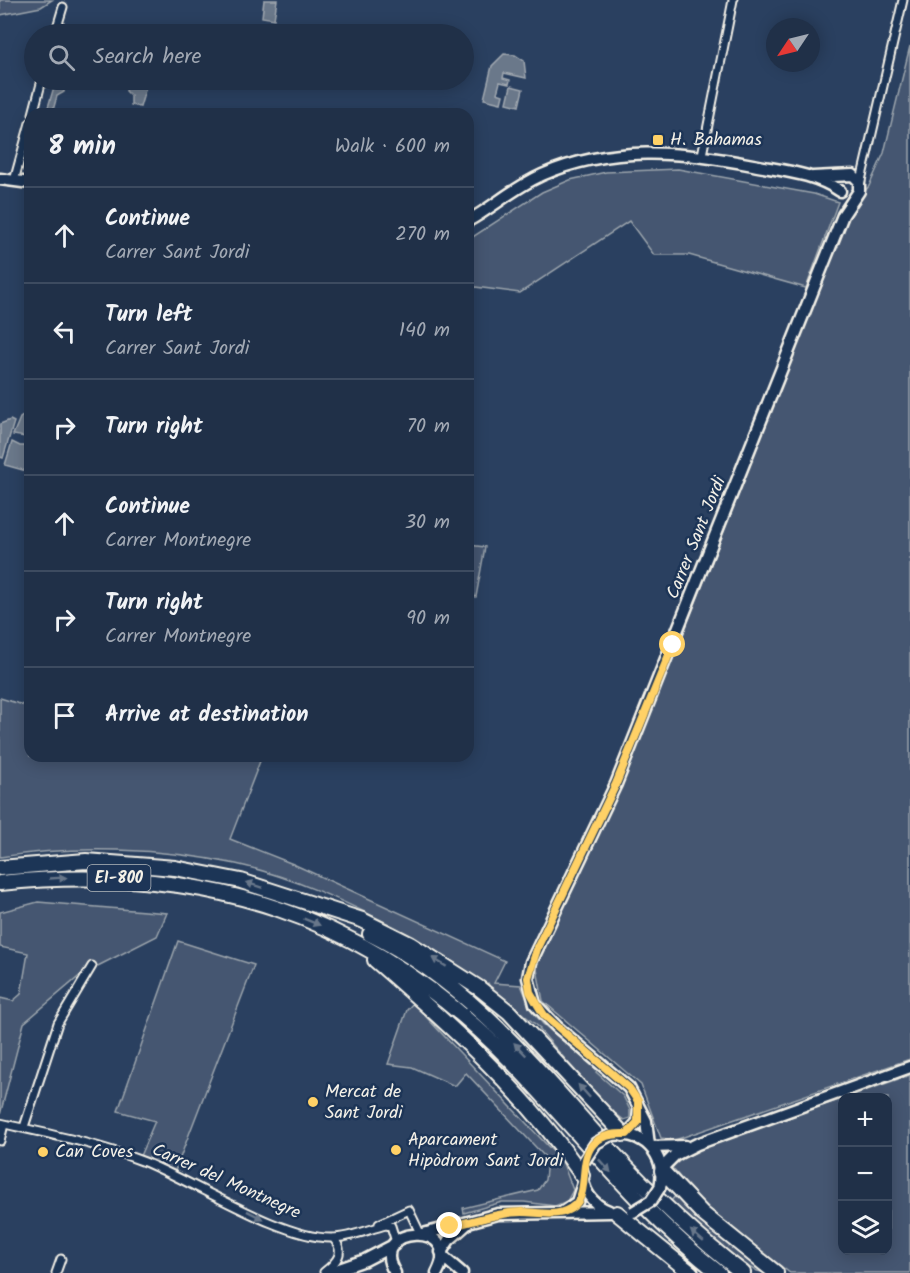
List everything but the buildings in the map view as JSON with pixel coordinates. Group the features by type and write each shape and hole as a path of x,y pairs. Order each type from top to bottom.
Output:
{"highway":[{"name":"EI-800","path":"0,868 86,861 145,864 241,881 309,904 375,936 407,955 467,1000 522,1050 644,1186 685,1226 743,1273"},
{"name":"EI-800","path":"0,883 86,877 142,879 189,885 267,905 351,939 433,991 480,1030 633,1196 665,1228 719,1273"},
{"path":"309,904 362,920 410,944 479,988 509,1012 543,1046 625,1134"},
{"path":"351,939 420,999 496,1072 540,1121 583,1179"},
{"path":"662,1170 704,1214 776,1273"},
{"path":"614,1212 691,1273"}],"street":[{"path":"702,155 733,0"},
{"path":"813,177 841,193 854,196 860,185 903,0"},
{"path":"58,24 63,7"},
{"path":"35,108 39,90"},
{"path":"14,181 24,145"},
{"path":"474,217 541,175 610,156 651,153 702,155 813,177 849,175 857,178 860,185"},
{"path":"841,193 839,181 849,175 866,157"},
{"path":"0,179 24,182"},
{"name":"Carrer Sant Jordi","path":"841,193 843,215"},
{"name":"Carrer Sant Jordi","path":"650,1146 646,1120 638,1101 622,1081 557,1027 540,1009 530,992 528,978 531,962 616,784 843,215 854,196"},
{"path":"24,1127 58,1023 92,966"},
{"path":"662,1170 675,1155 697,1144 910,1067"},
{"path":"625,1134 638,1122 638,1101"},
{"path":"0,1141 2,1124"},
{"name":"Carrer del Montnegre","path":"2,1124 104,1146 183,1179 266,1220 301,1232 333,1238 372,1228 409,1210 422,1234"},
{"path":"558,1214 577,1202 583,1179 584,1161 591,1148 609,1136 625,1134 650,1146 673,1148 697,1144"},
{"path":"328,1273 365,1260 406,1235 422,1234 520,1212 558,1214 633,1212 651,1201 660,1187 662,1170 650,1146"},
{"path":"583,1179 596,1204 614,1212"},
{"path":"437,1273 441,1254 449,1240 470,1222"},
{"path":"372,1228 391,1226 395,1243 391,1261 395,1273"},
{"path":"422,1234 435,1241 441,1254 462,1273"},
{"path":"323,1273 335,1263 340,1254 338,1244 333,1238"},
{"path":"56,1273 61,1259"}],"shaded area":[{"path":"0,0 52,0 41,7 0,15"},
{"path":"264,0 277,0 274,19 262,17"},
{"path":"910,46 910,1059 675,1140 661,1138 641,1085 543,1001 536,964 598,837 679,645 852,207 869,186 884,153"},
{"path":"504,54 515,55 524,61 526,78 504,73 503,78 510,80 509,84 500,82 497,93 503,95 501,103 484,99 492,66"},
{"path":"511,86 523,89 519,106 507,103"},
{"path":"53,90 64,90 57,96 54,108 48,108"},
{"path":"145,90 140,107 131,105 131,96 126,91"},
{"path":"678,169 814,194 838,202 806,288 689,255 654,255 629,221 520,293 474,287 474,236 542,192 570,180 606,172"},
{"path":"24,415 24,437 13,435 20,418"},
{"path":"10,420 14,422 3,458 0,457 0,424"},
{"path":"12,442 24,446 24,470 5,465"},
{"path":"474,546 485,547 476,597 474,597"},
{"path":"0,698 24,705 24,762 260,762 230,839 293,864 505,961 494,983 521,985 532,1011 543,1024 597,1070 596,1072 623,1096 630,1110 630,1118 624,1120 616,1114 614,1116 540,1028 488,983 486,984 405,933 316,890 256,869 178,854 88,850 0,857"},
{"path":"38,902 167,913 157,936 82,974 24,1023 0,1115 0,998 13,1001 21,994 28,953 0,947 0,912"},
{"path":"178,941 254,965 175,1171 140,1156 155,1121 118,1111"},
{"path":"413,1003 562,1161 573,1190 567,1201 555,1206 502,1202 464,1213 463,1208 538,1190 545,1180 547,1159 466,1073 455,1086 412,1067 388,1064 407,1010"},
{"path":"910,1075 910,1273 790,1273 709,1211 672,1168 700,1150 724,1140 838,1100 838,1255 892,1255 892,1093 858,1093"},
{"path":"676,1195 768,1273 757,1271 744,1264 717,1244 671,1201"}],"place":[{"name":"H. Bahamas","path":"658,140"},
{"name":"Mercat de Sant Jordi","path":"313,1102"},
{"name":"Aparcament Hipòdrom Sant Jordi","path":"396,1150"},
{"name":"Can Coves","path":"43,1152"}],"route":[{"path":"450,1226 520,1212 558,1214 567,1211 580,1198 583,1183 582,1168 591,1148 609,1136 627,1134 638,1122 640,1113 638,1101 629,1088 544,1015 530,992 528,978 531,962 616,784 673,645"}]}
